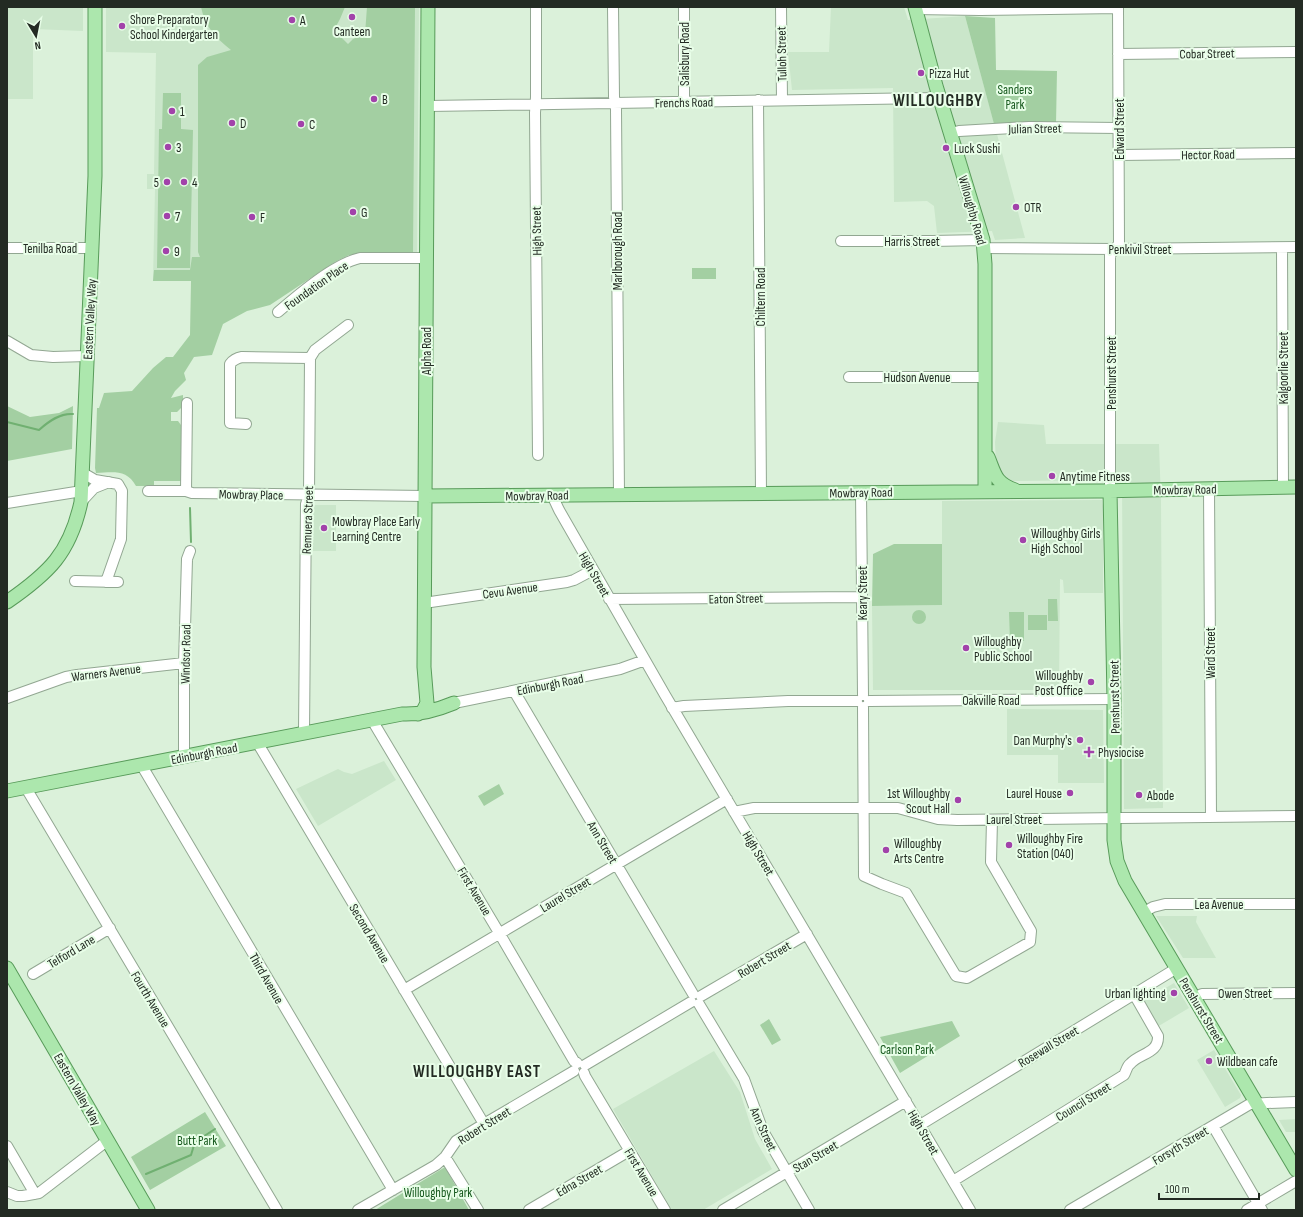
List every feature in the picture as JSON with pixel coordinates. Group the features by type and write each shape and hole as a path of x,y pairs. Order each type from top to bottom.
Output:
{"main road":[{"name":"Eastern Valley Way","path":"7,602 42,576 61,554 75,527 82,496 95,170 95,7"},
{"name":"Alpha Road","path":"416,708 424,667 428,7"},
{"name":"Willoughby Road","path":"915,8 984,244 985,491"},
{"path":"985,450 997,478 1007,486 1019,491"},
{"name":"Mowbray Road","path":"425,496 1290,487"},
{"name":"Penshurst Street","path":"1110,490 1114,699 1114,819 1117,861 1125,881 1294,1165"},
{"path":"416,708 432,703 448,704"},
{"name":"Edinburgh Road","path":"7,791 142,766 372,720 416,708"},
{"name":"Eastern Valley Way","path":"7,968 148,1210"}],"street":[{"name":"High Street","path":"536,7 535,104 538,456"},
{"name":"Marlborough Road","path":"613,7 616,109 619,494"},
{"name":"Salisbury Road","path":"684,7 684,102"},
{"name":"Tulloh Street","path":"781,7 782,100"},
{"path":"915,8 980,10 1118,7"},
{"name":"Edward Street","path":"1114,250 1119,244 1118,7"},
{"name":"Cobar Street","path":"1118,54 1296,52"},
{"name":"Frenchs Road","path":"428,106 928,98 940,95"},
{"name":"Chiltern Road","path":"758,100 761,493"},
{"name":"Julian Street","path":"951,133 959,131 1029,127 1119,128"},
{"name":"Hector Road","path":"1119,155 1296,153"},
{"name":"Harris Street","path":"841,241 932,241 984,244"},
{"name":"Penkivil Street","path":"984,244 1114,250 1296,247"},
{"name":"Tenilba Road","path":"7,248 92,248"},
{"name":"Kalgoorlie Street","path":"1282,248 1283,473 1290,487"},
{"name":"Penshurst Street","path":"1110,490 1110,255 1114,250"},
{"name":"Foundation Place","path":"278,312 333,270 350,260 360,258 427,258"},
{"path":"246,424 230,423 230,364 232,361 238,357 310,358 316,350 348,324"},
{"path":"7,341 31,355 53,357 87,356"},
{"name":"Remuera Street","path":"304,733 306,504 309,495 310,358"},
{"name":"Hudson Avenue","path":"849,377 985,377"},
{"path":"186,491 187,403"},
{"path":"83,473 95,480 118,484 121,487 122,517 120,544 106,582"},
{"path":"7,503 82,496 94,488 108,482"},
{"name":"Ward Street","path":"1209,488 1212,817"},
{"name":"Mowbray Place","path":"148,491 186,491 192,493 425,496"},
{"name":"Keary Street","path":"861,492 864,876 906,893 956,976 967,978 1030,942 1031,931 991,862 992,820"},
{"name":"High Street","path":"552,495 609,599 672,708 970,1210"},
{"name":"Windsor Road","path":"184,757 184,663 187,559 190,551"},
{"name":"Cevu Avenue","path":"424,603 567,582 593,570"},
{"path":"76,581 118,582"},
{"name":"Eaton Street","path":"609,599 862,597"},
{"name":"Edinburgh Road","path":"448,704 620,669 645,660"},
{"name":"Warners Avenue","path":"7,698 66,677 184,663"},
{"name":"Ann Street","path":"514,691 744,1079 763,1131 809,1210"},
{"name":"Oakville Road","path":"672,708 684,706 788,701 1114,699"},
{"name":"First Avenue","path":"372,720 500,933 574,1061 580,1068 665,1210"},
{"name":"Second Avenue","path":"257,742 484,1124"},
{"name":"Third Avenue","path":"142,766 393,1190"},
{"name":"Fourth Avenue","path":"26,788 277,1210"},
{"name":"Laurel Street","path":"404,990 726,799"},
{"name":"Laurel Street","path":"734,812 754,808 898,808 938,819 992,820 1296,816"},
{"name":"Lea Avenue","path":"1144,912 1153,907 1165,904 1296,904"},
{"name":"Telford Lane","path":"33,974 110,928"},
{"name":"Robert Street","path":"358,1210 436,1165 445,1157 456,1141 807,934"},
{"name":"Rosewall Street","path":"920,1125 1177,968"},
{"name":"Owen Street","path":"1195,997 1202,994 1296,993"},
{"name":"Council Street","path":"952,1181 1124,1075 1129,1064 1154,1048 1158,1042 1158,1036 1134,994"},
{"name":"Stan Street","path":"723,1210 906,1102"},
{"name":"Forsyth Street","path":"1070,1210 1250,1104 1296,1102"},
{"path":"1213,1126 1260,1207"},
{"path":"7,1192 17,1196 34,1194 46,1188 108,1140"},
{"path":"7,1146 34,1194"},
{"name":"Edna Street","path":"529,1210 629,1151"},
{"path":"445,1157 478,1210"},
{"path":"1247,1210 1260,1207 1296,1181"}],"shaded area":[{"path":"7,7 83,7 83,31 33,29 33,99 7,99"},
{"path":"106,7 419,7 417,254 347,252 191,281 153,281 155,189 147,189 147,174 154,174 156,53 106,52"},
{"path":"831,7 904,7 908,20 965,16 1025,238 995,240 992,231 937,233 934,206 927,201 894,202 893,88 792,90 788,52 829,52"},
{"path":"998,422 1044,425 1046,444 1159,444 1161,501 1163,808 1124,809 1122,480 1013,481 1002,475 996,465 995,442"},
{"name":"Willoughby Public School","path":"1102,500 1103,593 1064,593 1063,580 1060,579 1059,690 873,690 872,606 942,605 942,501"},
{"name":"Mowbray Place Early Learning Centre","path":"313,505 336,505 336,551 313,551"},
{"path":"1007,709 1103,710 1104,783 1058,783 1058,755 1007,755"},
{"path":"384,761 396,780 318,826 296,789 338,769 352,774"},
{"path":"1156,916 1197,916 1196,922 1216,958 1183,958"},
{"path":"1174,983 1189,1008 1157,1027 1142,1002"},
{"path":"1214,1050 1241,1095 1240,1098 1225,1107 1197,1060"},
{"path":"714,1051 740,1092 755,1139 772,1169 703,1210 672,1210 613,1109"},
{"path":"1296,1119 1296,1132 1286,1132 1279,1120"}],"green space":[{"path":"201,7 345,7 334,30 348,44 353,39 365,34 367,7 415,7 413,253 349,255 335,262 270,305 247,311 223,324 212,355 194,357 184,373 186,380 175,391 171,398 183,395 183,406 177,412 171,412 171,421 178,421 181,425 182,481 154,481 154,486 136,486 124,474 114,472 96,473 97,408 99,408 104,393 132,391 153,368 166,357 173,357 190,335 191,281 153,281 154,270 190,270 192,257 200,257 198,252 198,65 207,57 231,50 212,32 205,20"},
{"name":"Sanders Park","path":"965,16 995,18 996,70 1057,71 1056,124 994,124"},
{"path":"163,93 181,93 181,129 193,130 190,268 157,268 159,129 162,129"},
{"path":"692,268 716,268 716,279 692,279"},
{"path":"7,406 30,417 59,413 73,406 72,449 7,461"},
{"path":"894,544 942,544 942,605 872,606 873,554"},
{"path":"1048,599 1057,599 1058,621 1048,621"},
{"path":"916,610 922,610 926,614 926,620 922,624 916,624 912,620 912,614"},
{"path":"1009,612 1024,612 1024,641 1010,641"},
{"path":"1028,615 1047,615 1047,630 1028,630"},
{"path":"499,784 504,794 484,806 478,796"},
{"path":"769,1019 781,1040 772,1045 760,1025"},
{"name":"Carlson Park","path":"952,1021 960,1036 900,1073 880,1037"},
{"name":"Butt Park","path":"205,1112 226,1146 150,1190 131,1157"},
{"name":"Willoughby Park","path":"445,1167 469,1210 375,1210"}],"waterway":[{"path":"7,422 39,430 55,418 73,414"},
{"path":"190,508 191,542"},
{"path":"146,1174 191,1155 195,1142 215,1129"}],"place":[{"name":"Canteen","path":"352,17"},
{"name":"A","path":"292,20"},
{"name":"Shore Preparatory School Kindergarten","path":"122,26"},
{"name":"Pizza Hut","path":"921,73"},
{"name":"B","path":"374,99"},
{"name":"1","path":"172,111"},
{"name":"D","path":"232,123"},
{"name":"C","path":"301,124"},
{"name":"3","path":"168,147"},
{"name":"Luck Sushi","path":"946,148"},
{"name":"5","path":"167,182"},
{"name":"4","path":"184,182"},
{"name":"OTR","path":"1016,207"},
{"name":"G","path":"353,212"},
{"name":"7","path":"167,216"},
{"name":"F","path":"252,217"},
{"name":"9","path":"166,251"},
{"name":"Anytime Fitness","path":"1052,476"},
{"name":"Mowbray Place Early Learning Centre","path":"324,528"},
{"name":"Willoughby Girls High School","path":"1023,540"},
{"name":"Willoughby Public School","path":"966,648"},
{"name":"Willoughby Post Office","path":"1091,682"},
{"name":"Dan Murphy's","path":"1080,740"},
{"name":"Physiocise","path":"1089,752"},
{"name":"Laurel House","path":"1070,793"},
{"name":"Abode","path":"1139,795"},
{"name":"1st Willoughby Scout Hall","path":"958,800"},
{"name":"Willoughby Fire Station (040)","path":"1009,845"},
{"name":"Willoughby Arts Centre","path":"886,850"},
{"name":"Urban lighting","path":"1174,993"},
{"name":"Wildbean cafe","path":"1209,1061"}],"district":[{"name":"WILLOUGHBY","path":"938,100"},
{"name":"WILLOUGHBY EAST","path":"477,1071"}]}
